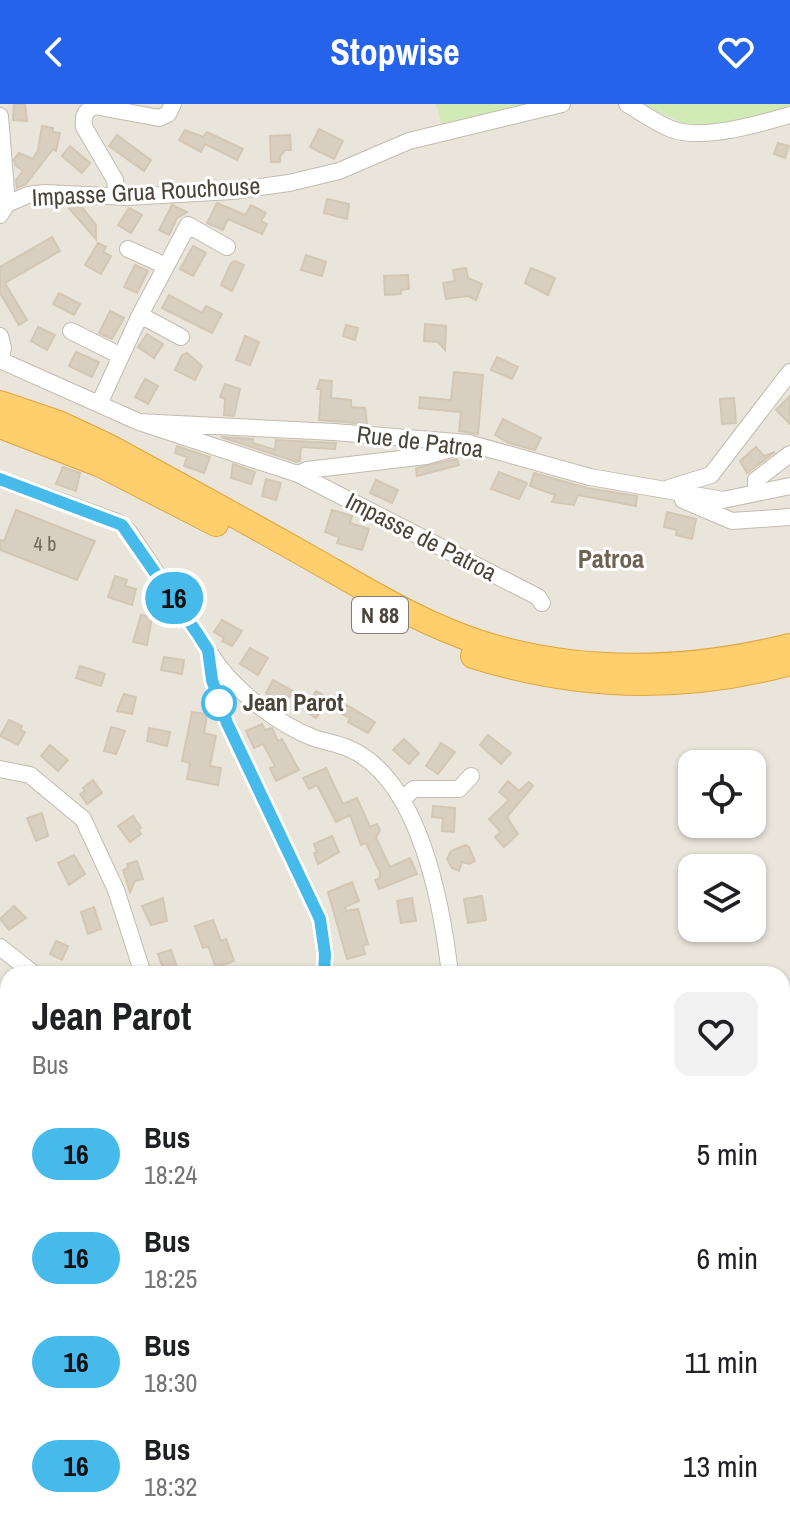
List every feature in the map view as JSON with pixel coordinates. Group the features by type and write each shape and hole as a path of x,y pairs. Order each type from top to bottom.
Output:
{"highway":[{"name":"N 88","path":"0,403 59,423 108,446 415,616 484,644 557,661 647,668 701,664 790,646"},
{"name":"N 88","path":"0,426 101,465 199,514 408,631 507,667 598,683 644,685 716,680 790,663"}],"street":[{"path":"117,196 115,180 84,127 86,111 94,106 159,118 168,114 173,104"},
{"name":"Impasse Grua Rouchouse","path":"3,210 28,195 45,193 117,196 218,192 289,183 339,171 409,141 562,104"},
{"path":"627,104 672,129 692,133 790,115"},
{"path":"0,116 3,210"},
{"path":"99,404 140,315 188,225 227,247"},
{"path":"128,249 166,266"},
{"path":"140,315 181,337"},
{"path":"71,331 121,356"},
{"path":"0,336 3,348 0,360"},
{"name":"Impasse de Patroa","path":"0,360 139,422 298,474 538,597 542,603"},
{"path":"664,490 711,475 790,372"},
{"name":"Rue de Patroa","path":"139,422 334,432 468,443 590,477 723,500 790,486"},
{"name":"Impasse de Patroa","path":"298,474 307,470 426,456 468,443"},
{"path":"756,493 756,480 790,454"},
{"path":"0,479 122,525 229,678 285,724 314,738 349,748 373,762 402,799 436,884 449,966"},
{"path":"684,493 683,500 732,521 790,517"},
{"path":"208,650 212,680 227,723 320,919 324,966"},
{"path":"0,769 30,775 83,819 116,890 140,966"},
{"path":"402,799 414,789 459,789 471,776"},
{"path":"0,947 24,966"}],"shaded area":[{"path":"0,104 790,104 790,966 0,966"}],"green space":[{"path":"436,104 527,104 442,125"},
{"path":"643,104 790,105 781,113 692,128"}],"building":[{"path":"14,104 25,104 27,121 13,120"},
{"path":"42,126 60,133 56,151 53,149 26,184 17,188 16,180 23,171 15,165 14,159 19,153 33,159 38,150"},
{"path":"319,129 343,141 334,159 310,147"},
{"path":"185,130 203,137 207,132 243,149 237,160 205,144 201,152 179,140"},
{"path":"117,135 151,160 144,171 109,146"},
{"path":"290,135 291,150 285,150 280,162 271,162 270,136"},
{"path":"778,143 789,146 785,158 774,154"},
{"path":"70,146 90,163 82,173 62,156"},
{"path":"327,199 349,204 347,219 324,213"},
{"path":"217,203 245,215 251,205 266,213 261,221 267,224 262,234 228,219 223,230 207,223"},
{"path":"66,205 81,206 96,225 96,239"},
{"path":"172,205 187,212 177,218 169,235 159,230"},
{"path":"129,208 142,215 131,233 118,225"},
{"path":"52,237 60,251 5,283 27,320 19,325 0,293 0,267"},
{"path":"98,243 106,247 103,252 111,256 101,274 85,265"},
{"path":"193,246 206,253 193,276 180,269"},
{"path":"306,255 326,262 322,276 301,270"},
{"path":"235,261 244,265 232,291 221,285 231,263"},
{"path":"135,265 148,271 137,293 124,287"},
{"path":"466,268 468,278 482,284 476,300 468,296 446,299 443,283 455,281 453,270"},
{"path":"531,268 555,278 548,295 525,283"},
{"path":"408,275 409,289 401,290 401,294 385,295 384,276"},
{"path":"59,293 80,304 74,315 53,304"},
{"path":"169,295 202,313 206,306 222,314 212,333 162,308"},
{"path":"110,311 124,318 112,339 99,333"},
{"path":"425,324 446,326 445,350 438,342 424,341"},
{"path":"346,325 358,328 355,340 343,336"},
{"path":"38,327 55,335 47,350 31,341"},
{"path":"147,334 163,344 154,358 138,347"},
{"path":"245,336 259,342 250,365 236,360"},
{"path":"76,352 99,362 92,377 69,366"},
{"path":"187,353 202,366 195,380 175,370 182,355"},
{"path":"497,357 518,367 512,379 491,370"},
{"path":"454,372 483,375 478,434 459,431 461,412 419,408 420,397 451,400"},
{"path":"145,379 158,386 148,404 135,397"},
{"path":"320,380 332,381 331,398 351,400 351,407 365,408 367,424 319,420 321,389 317,389"},
{"path":"225,384 240,389 234,416 224,415 225,399 220,397"},
{"path":"790,396 790,424 776,410"},
{"path":"734,398 736,423 722,424 720,399"},
{"path":"503,419 541,438 535,450 509,443 495,435"},
{"path":"221,437 253,439 253,443 275,450 276,440 336,443 335,449 301,447 300,461 297,462"},
{"path":"177,446 210,457 204,473 184,466 187,457 175,453"},
{"path":"756,447 764,456 775,452 747,473 740,461"},
{"path":"457,459 459,465 417,476 416,468"},
{"path":"233,464 255,472 251,484 231,478"},
{"path":"63,467 80,473 76,491 56,484"},
{"path":"499,472 527,483 519,499 491,489"},
{"path":"534,473 587,488 637,496 636,506 578,495 574,505 552,502 555,495 530,486"},
{"path":"266,479 281,483 276,500 262,496"},
{"path":"376,480 398,490 392,503 370,493"},
{"path":"16,510 95,541 77,580 0,550 0,540 4,541"},
{"path":"332,510 352,516 350,523 369,529 362,550 337,543 339,537 325,532"},
{"path":"667,512 696,519 692,539 676,535 677,530 664,527"},
{"path":"189,574 200,590 189,597 178,581"},
{"path":"115,576 127,580 125,586 136,589 132,605 108,597"},
{"path":"141,615 152,617 147,645 133,642"},
{"path":"222,620 242,631 232,646 214,632"},
{"path":"250,648 268,658 258,675 240,664"},
{"path":"164,657 184,660 182,674 161,670"},
{"path":"80,666 105,674 101,686 76,678"},
{"path":"273,680 293,691 285,704 266,693"},
{"path":"316,691 329,698 316,718 305,711"},
{"path":"124,694 136,697 132,714 117,711"},
{"path":"347,705 375,722 368,733 348,722 350,718 342,714"},
{"path":"192,712 207,714 204,733 216,736 210,766 221,768 218,785 187,779 190,763 182,761"},
{"path":"9,720 22,726 20,730 25,732 18,745 0,736"},
{"path":"262,724 265,730 272,728 278,741 282,739 299,770 276,781 270,768 275,766 263,744 254,748 246,731"},
{"path":"111,727 125,731 116,754 104,751"},
{"path":"149,728 170,732 167,746 147,741"},
{"path":"488,735 511,753 501,764 480,745"},
{"path":"404,739 419,753 409,764 393,750"},
{"path":"441,743 455,752 438,774 426,766"},
{"path":"50,745 68,760 58,771 41,756"},
{"path":"326,768 343,804 357,798 370,827 377,824 380,830 376,838 390,867 410,858 417,874 379,889 375,880 380,878 380,872 366,843 361,845 350,815 336,822 317,785 309,789 303,778"},
{"path":"93,780 102,793 87,804 80,794"},
{"path":"508,781 519,791 529,782 533,786 507,817 518,834 504,847 495,837 501,832 489,819 509,800 499,792"},
{"path":"433,806 455,808 454,832 442,831 443,818 432,817"},
{"path":"42,813 48,836 36,841 27,818"},
{"path":"133,816 141,828 138,830 141,834 130,842 118,826"},
{"path":"332,836 339,852 318,864 314,844"},
{"path":"465,845 475,861 469,864 462,862 459,871 452,868 447,859 451,851"},
{"path":"74,855 85,874 69,885 58,863"},
{"path":"137,861 143,879 135,881 130,892 123,870 128,868 127,864"},
{"path":"352,882 359,901 345,907 346,911 358,909 368,944 363,946 365,954 347,959 328,892"},
{"path":"482,896 486,920 468,923 464,899"},
{"path":"163,898 167,921 151,925 142,906"},
{"path":"412,898 416,921 401,923 397,901"},
{"path":"14,906 26,918 9,930 0,919"},
{"path":"94,907 101,929 88,934 81,912"},
{"path":"213,920 221,941 226,939 234,961 215,966 208,946 203,948 195,926"},
{"path":"56,941 68,946 62,960 50,954"},
{"path":"171,950 177,966 162,966 158,954"}],"bus line":[{"name":"16","path":"0,479 122,525 197,633 208,650 212,680 227,723 320,919 324,966"}],"place":[{"name":"Jean Parot","path":"219,703"}],"district":[{"name":"Patroa","path":"611,559"}]}
